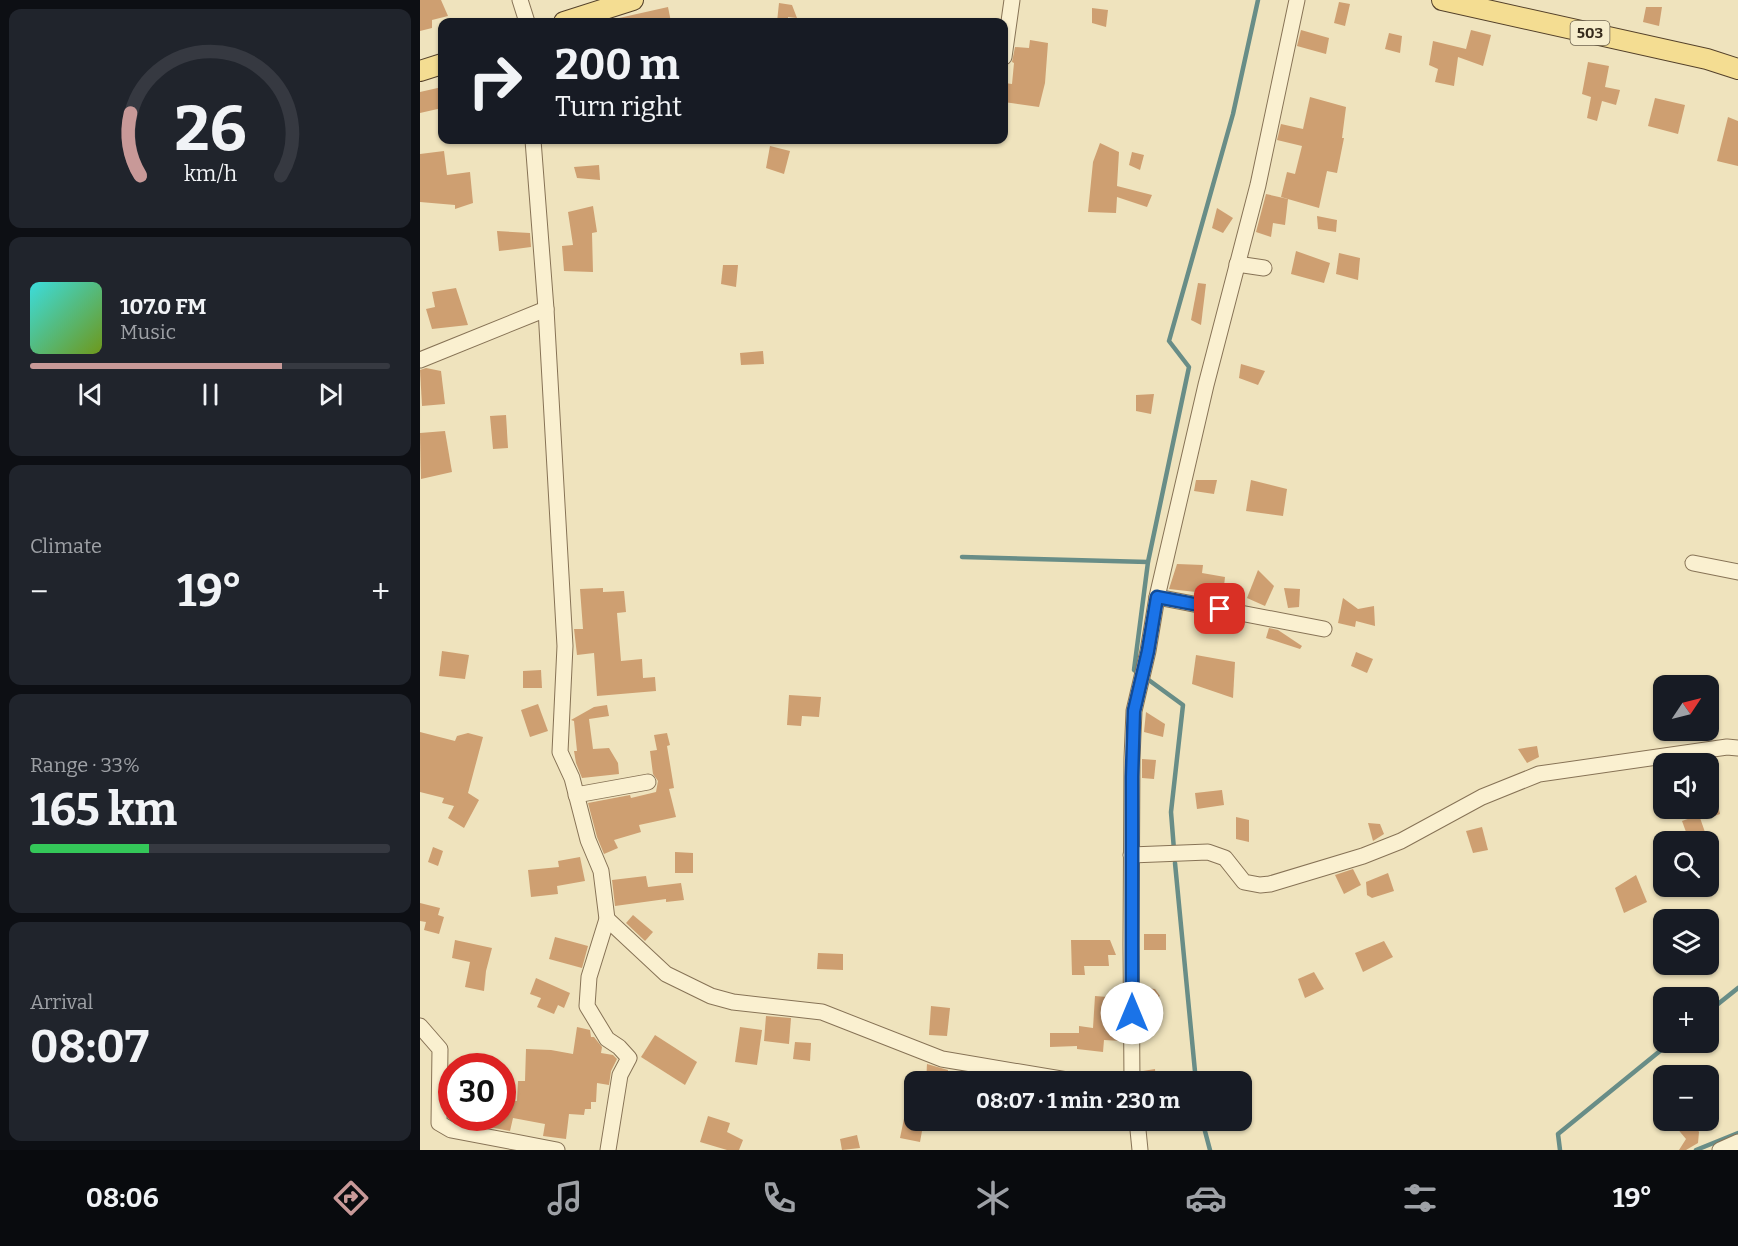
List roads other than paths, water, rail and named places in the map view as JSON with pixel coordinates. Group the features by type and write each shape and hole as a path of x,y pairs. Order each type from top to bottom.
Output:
{"main road":[{"path":"577,18 633,0"},
{"name":"503","path":"1442,0 1707,59 1738,69"},
{"path":"420,71 438,65"}],"street":[{"path":"520,0 526,18"},
{"path":"1008,28 1012,0"},
{"path":"1132,1071 1131,855 1134,711 1148,651 1157,597 1206,385 1257,185 1297,0"},
{"path":"533,144 546,309 565,646 560,752 572,778 588,840 601,871 607,919 589,977 587,1006 607,1039 629,1058 620,1076 608,1150"},
{"path":"1237,264 1264,268"},
{"path":"420,360 546,309"},
{"path":"1693,563 1738,572"},
{"path":"1157,597 1324,629"},
{"path":"1131,855 1208,852 1225,858 1244,882 1270,884 1363,856 1401,841 1482,797 1539,774 1726,747 1738,748"},
{"path":"576,795 648,782"},
{"path":"607,919 666,974 711,996 733,1002 822,1012 942,1059 1013,1071"},
{"path":"420,1026 440,1049 439,1123 451,1130 557,1150"},
{"path":"1138,1131 1140,1150"},
{"path":"1720,1150 1738,1142"}],"waterway":[{"path":"1138,673 1134,670 1148,562 1189,367 1169,341 1233,114 1258,0"},
{"path":"962,557 1148,562"},
{"path":"1146,678 1183,705 1171,812 1174,850"},
{"path":"1175,863 1195,1071"},
{"path":"1719,1003 1738,988"},
{"path":"1560,1150 1558,1134 1657,1053"},
{"path":"1205,1131 1210,1150"},
{"path":"1696,1150 1738,1133"}]}
